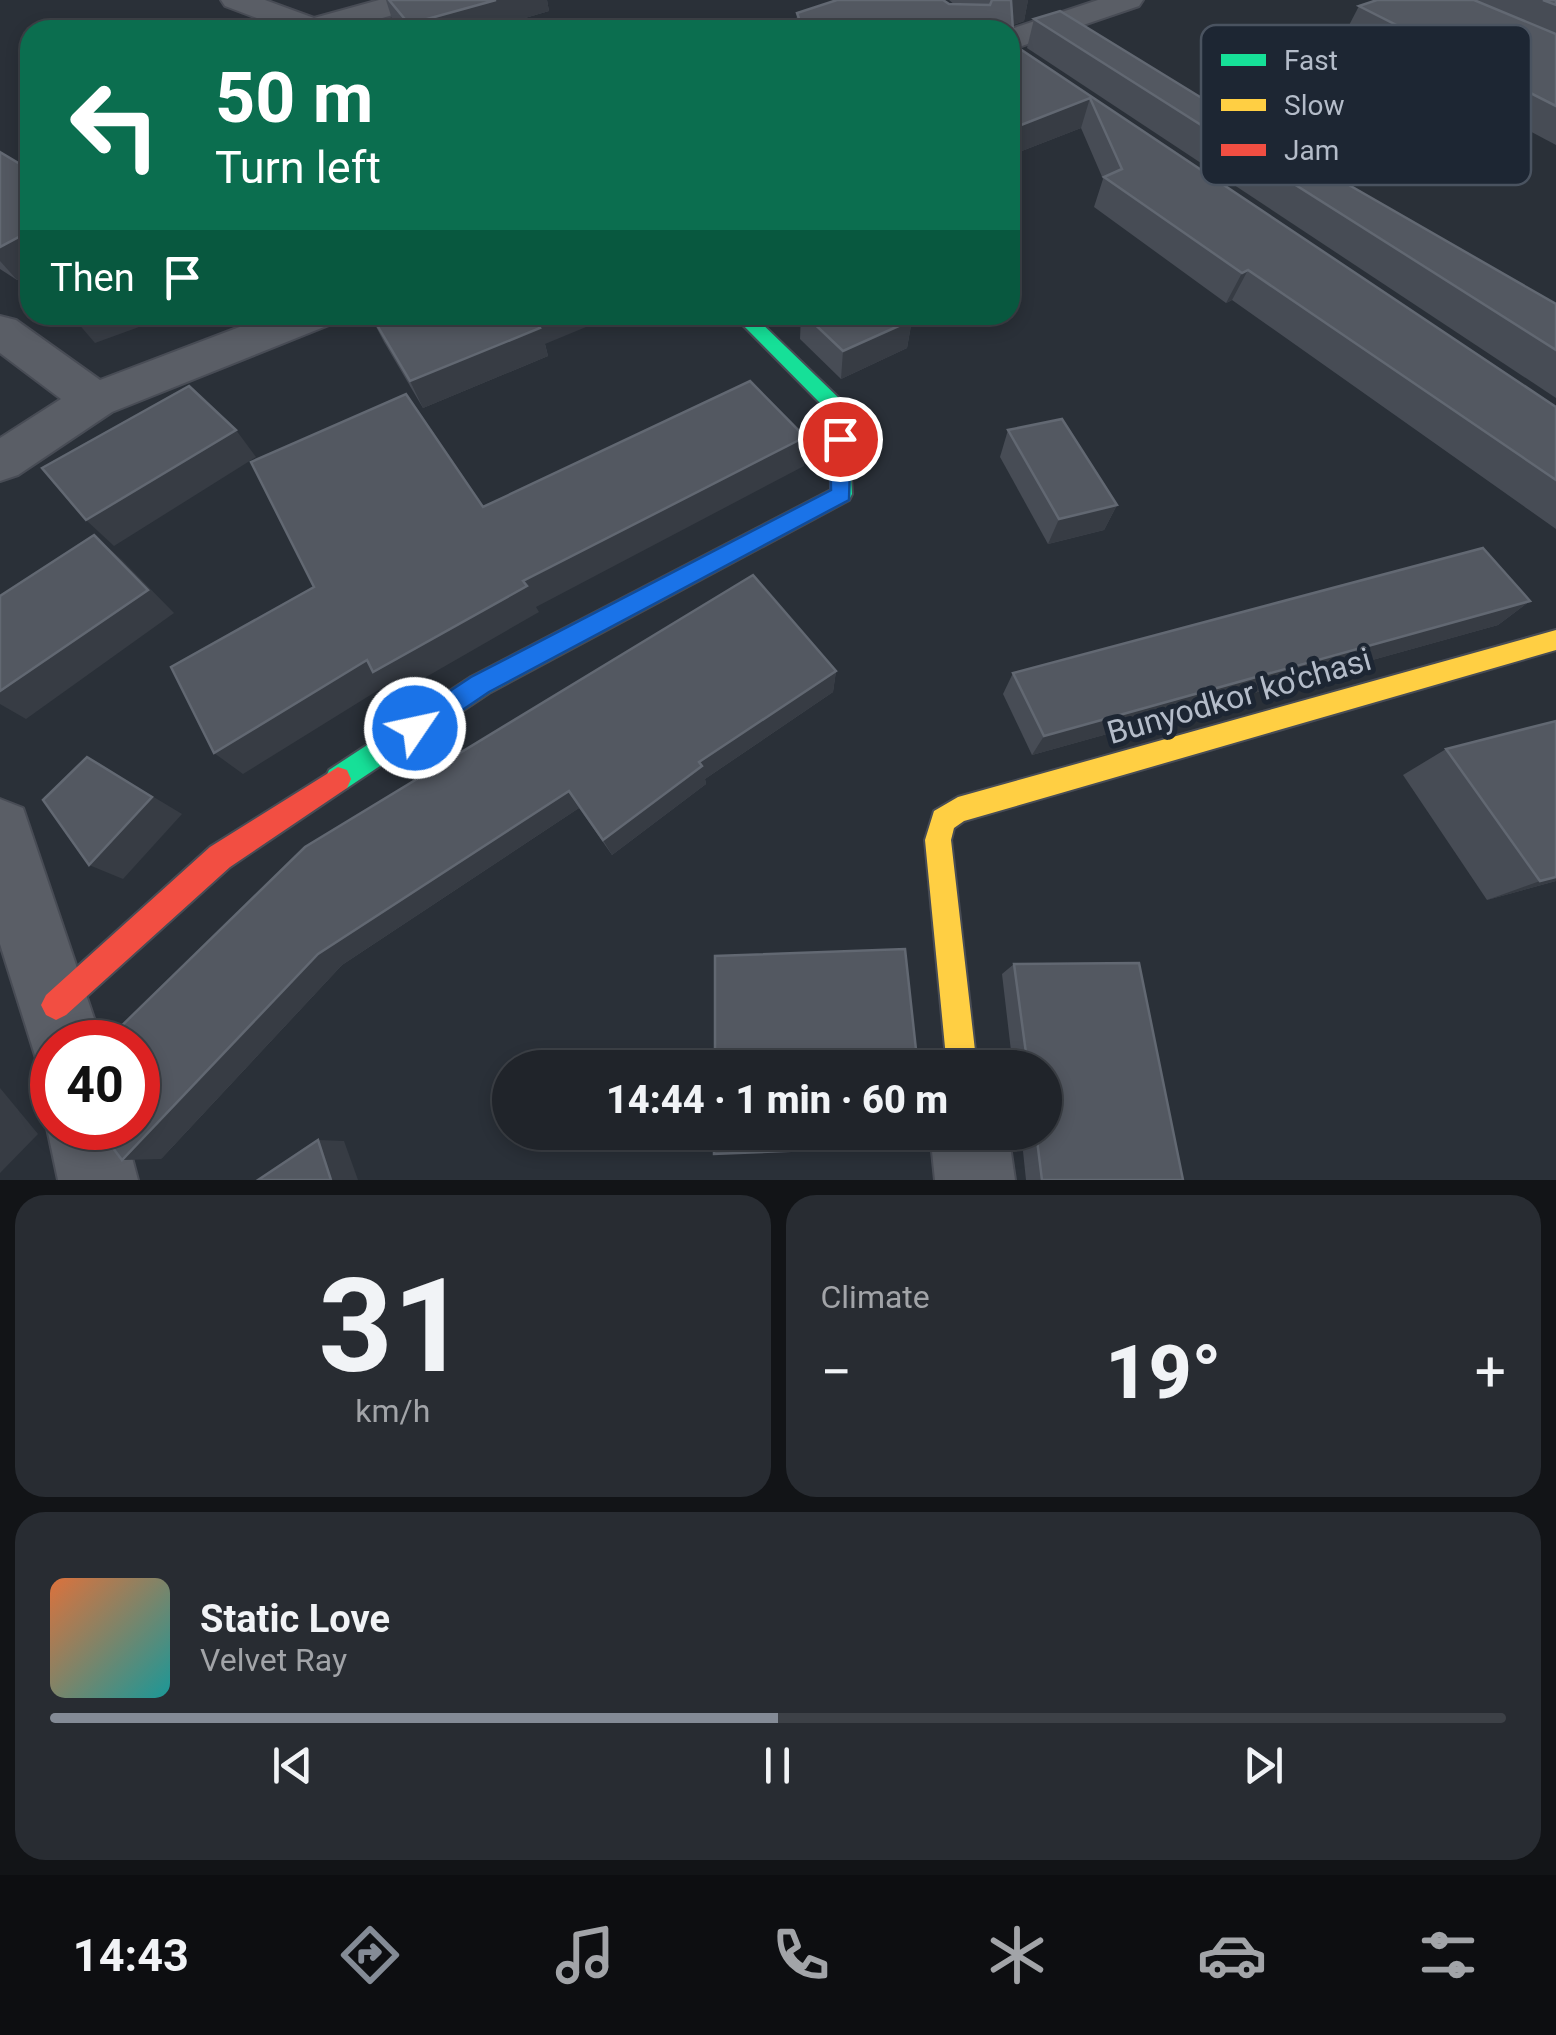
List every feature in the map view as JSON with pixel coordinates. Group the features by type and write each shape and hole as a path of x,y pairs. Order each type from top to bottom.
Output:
{"street":[{"path":"236,0 291,20"},
{"path":"341,20 412,0"},
{"path":"1020,37 1128,0"},
{"path":"0,462 95,400 288,325"},
{"path":"65,1020 220,857 480,685 842,494 840,412 752,325"},
{"path":"0,331 95,400"},
{"name":"Bunyodkor ko'chasi","path":"960,1050 938,840 943,820 958,810 1556,640"},
{"path":"0,830 60,1020"},
{"path":"91,1150 98,1180"},
{"path":"972,1150 974,1180"}],"building":[{"path":"389,0 496,0 424,20 406,20"},
{"path":"837,0 943,0 949,4 990,5 992,0 1011,0 1012,20 799,20 797,13"},
{"path":"1377,0 1474,0 1556,34 1556,106 1531,93 1531,25 1396,25 1359,6"},
{"path":"1060,11 1201,98 1201,125 1034,19"},
{"path":"1020,49 1201,170 1201,185 1224,185 1556,407 1556,480 1104,177 1122,169 1090,98 1021,125"},
{"path":"0,152 20,164 20,236 0,247"},
{"path":"1296,185 1349,185 1556,304 1556,350"},
{"path":"377,325 540,328 410,381"},
{"path":"816,325 901,325 843,351"},
{"path":"750,381 805,437 523,581 527,586 373,672 367,660 214,753 171,667 314,587 251,462 406,394 483,507"},
{"path":"189,386 236,430 86,520 42,468"},
{"path":"1062,419 1117,505 1059,519 1008,430"},
{"path":"94,535 148,590 0,691 0,596"},
{"path":"1483,548 1530,601 1044,736 1013,673"},
{"path":"753,575 836,671 699,762 702,766 603,840 569,791 318,954 160,1120 160,1020 128,1020 305,847"},
{"path":"1556,721 1556,877 1540,881 1446,749"},
{"path":"87,757 152,797 89,865 43,800"},
{"path":"905,949 916,1050 715,1050 715,956"},
{"path":"1139,963 1183,1180 1042,1180 1038,1150 1062,1150 1062,1050 1026,1050 1014,964"},
{"path":"318,1140 331,1180 258,1180"},
{"path":"114,1150 132,1150 122,1160"},
{"path":"714,1150 808,1150 714,1154"}],"traffic: fast":[{"path":"338,779 480,685 842,494 840,411 752,325"}],"traffic: slow":[{"path":"960,1050 938,840 943,820 958,810 1556,640"}],"traffic: jam":[{"path":"56,1005 220,857 338,779"}],"route":[{"path":"415,728 480,685 842,494 840,439"}]}
